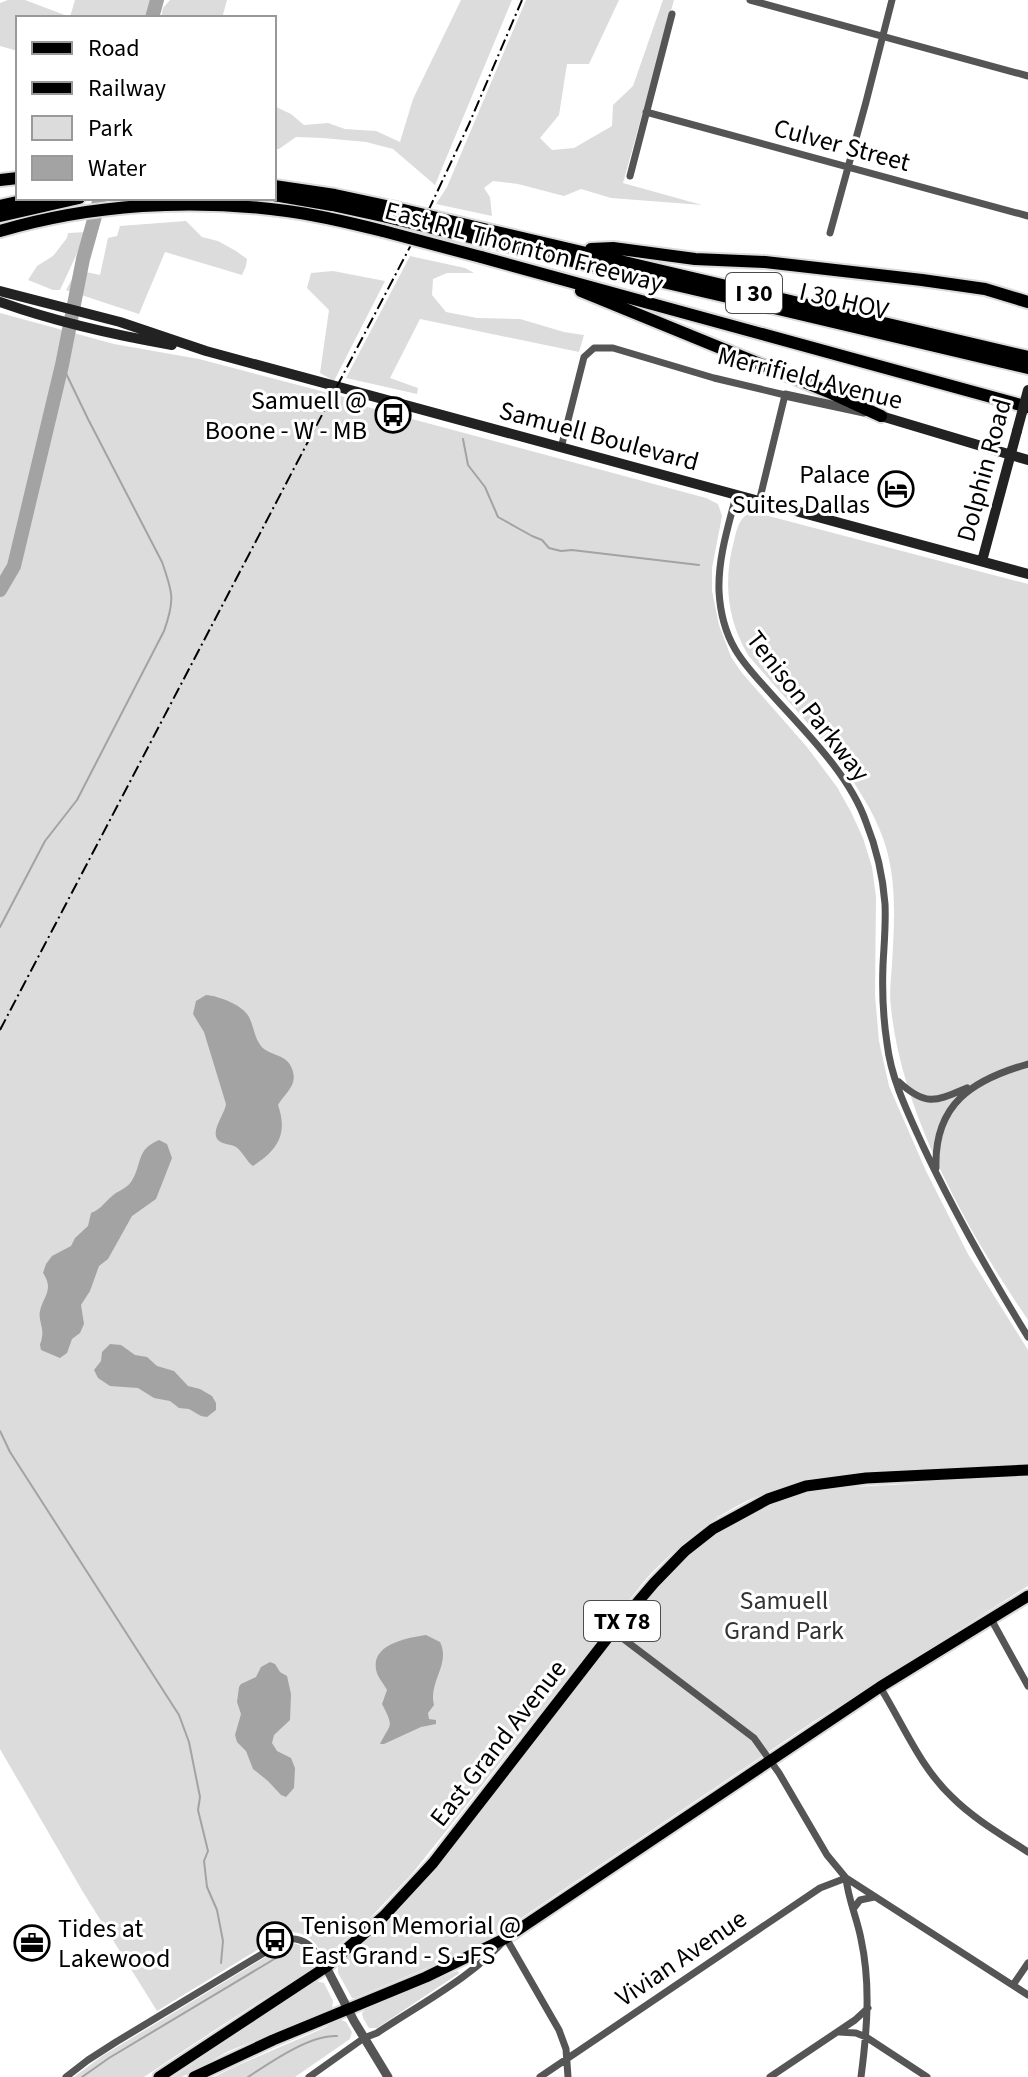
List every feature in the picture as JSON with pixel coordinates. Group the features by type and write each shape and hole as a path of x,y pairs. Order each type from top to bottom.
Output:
{"highway":[{"name":"East R L Thornton Freeway","path":"276,186 335,195 487,236 574,250 1028,357"},
{"path":"276,195 389,212"},
{"path":"0,206 26,200"},
{"path":"0,216 70,200"},
{"name":"East R L Thornton Freeway","path":"0,231 45,220 159,205 288,211 383,231 1028,407"},
{"name":"I 30 HOV","path":"487,236 1028,368"},
{"path":"574,250 613,248 695,259 808,266 951,283 1028,302"},
{"path":"534,272 881,416"}],"main road":[{"name":"Samuell Boulevard","path":"0,291 120,322 206,351 1028,574"},
{"name":"Samuell Boulevard","path":"0,302 116,335 206,351"},
{"name":"Dolphin Road","path":"982,561 1028,390"},
{"name":"Merrifield Avenue","path":"881,416 1028,460"},
{"name":"East Grand Avenue","path":"159,2077 326,1967 384,1916 433,1863 613,1631 654,1583 699,1539 729,1519 806,1486 866,1478 1028,1470"},
{"path":"194,2077 261,2045 447,1968 506,1938 880,1687 1028,1596"}],"street":[{"path":"750,0 1028,76"},
{"path":"830,233 892,0"},
{"path":"630,176 672,14"},
{"name":"Culver Street","path":"646,112 1028,216"},
{"name":"Merrifield Avenue","path":"561,448 584,357 594,348 613,348 714,378 881,416"},
{"path":"759,502 785,395"},
{"name":"Tenison Parkway","path":"736,496 720,571 719,593 726,628 734,648 746,665 830,762 866,819 885,903 884,1015 887,1047 895,1078 910,1118 958,1218 1028,1337"},
{"path":"895,1078 912,1093 932,1100 1028,1064"},
{"path":"937,1175 937,1147 944,1123 957,1100 980,1082"},
{"path":"991,1619 1028,1686"},
{"path":"613,1631 749,1733 772,1761 827,1855 846,1878 1028,1995"},
{"path":"880,1687 932,1775 978,1819 1028,1852"},
{"path":"846,1878 866,1968 868,2008 861,2077"},
{"name":"Vivian Avenue","path":"540,2077 820,1888 846,1878"},
{"path":"853,1909 860,1900 876,1897"},
{"path":"66,2077 116,2042 287,1939 297,1938 309,1943 326,1967 388,2077"},
{"path":"309,2077 364,2038 377,2033 472,1970 506,1938 559,2030 568,2058 568,2077"},
{"path":"1013,1985 1028,1963"},
{"path":"770,2077 868,2008"},
{"path":"837,2032 866,2037 927,2077"}],"green space":[{"path":"25,0 67,16 16,16 16,50 0,46 0,3"},
{"path":"75,0 151,0 147,16 70,16"},
{"path":"170,0 227,0 223,16 161,16"},
{"path":"461,0 512,0 435,185 393,149 366,142 296,137 276,149 276,107 304,125 328,123 345,129 376,131 400,142 413,99"},
{"path":"526,0 619,0 589,64 567,64 559,115 540,138 552,150 574,148 612,126 613,105 633,86 663,0 674,0 623,183 702,205 611,198 581,189 564,196 493,181 484,188 490,197 492,216 436,204 447,187"},
{"path":"186,221 202,237 218,241 247,259 242,275 165,252 139,314 66,290 77,270 100,275 108,238 117,236 120,226"},
{"path":"87,232 60,290 28,280 37,266 53,256 68,233"},
{"path":"410,256 465,268 474,273 447,273 433,279 432,295 446,312 477,318 520,319 584,335 579,352 420,319 390,378 418,388 417,394 346,378"},
{"path":"333,271 385,281 334,381 320,373 329,310 307,288 311,273"},
{"path":"0,313 114,344 199,359 344,397 356,404 706,498 718,504 722,516 712,568 712,591 719,625 731,657 837,787 863,838 872,867 876,897 875,995 879,1041 889,1086 926,1171 968,1254 1028,1350 1028,1465 970,1466 825,1477 772,1490 726,1512 685,1542 646,1579 411,1875 371,1917 328,1954 323,1954 304,1935 287,1932 157,2011 0,1749"},
{"path":"753,512 1028,584 1028,1320 961,1211 923,1131 909,1090 890,1003 894,894 887,851 878,825 847,773 748,655 735,628 728,585 731,556 739,524"},
{"name":"Samuell Grand Park","path":"1028,1477 1028,1586 813,1722 493,1937 465,1952 352,1998 338,1973 338,1966 404,1903 446,1856 657,1586 704,1542 759,1509 807,1493"},
{"path":"292,1943 308,1952 314,1962 312,1968 144,2077 74,2077 102,2056"},
{"path":"457,1971 458,1974 377,2028 369,2028 363,2018 362,2013 366,2009"},
{"path":"316,1981 324,1983 333,2001 332,2009 229,2051 182,2077 173,2077"},
{"path":"339,2019 346,2022 352,2032 350,2039 295,2077 214,2077 324,2028"}],"water":[{"path":"206,995 224,999 242,1009 249,1017 261,1046 288,1061 293,1072 292,1086 278,1105 282,1125 279,1140 269,1154 253,1166 236,1147 220,1142 216,1136 226,1104 204,1032 193,1014 196,1001"},
{"path":"159,1140 167,1144 172,1158 156,1199 132,1216 108,1259 99,1266 81,1305 84,1324 80,1333 72,1339 67,1353 60,1358 41,1350 40,1314 48,1288 43,1273 46,1264 52,1256 71,1246 88,1226 91,1213 129,1184 146,1148"},
{"path":"110,1344 121,1345 135,1355 147,1357 157,1366 174,1371 188,1386 212,1396 216,1410 207,1417 201,1416 170,1401 154,1398 138,1388 110,1386 98,1378 94,1370 101,1361 102,1352"},
{"path":"426,1635 440,1642 443,1650 434,1689 434,1705 428,1713 429,1719 436,1720 436,1724 380,1744 390,1722 382,1704 387,1690 377,1673 378,1656 391,1645"},
{"path":"270,1662 287,1676 291,1694 290,1720 274,1735 272,1743 277,1751 291,1758 295,1768 294,1788 286,1797 253,1769 235,1735 241,1714 237,1702 239,1687 256,1677 261,1667"}],"waterway":[{"path":"153,16 157,0"},
{"path":"0,590 14,566 62,365 83,259 99,200"},
{"path":"0,927 45,841 77,800 164,631 171,604 162,562 62,365"},
{"path":"463,439 468,465 485,487 498,517 542,540 549,548 699,565"},
{"path":"0,1431 10,1452 179,1715 189,1742 200,1797 198,1810 208,1851 204,1861 207,1887 217,1910 223,1941 221,1963"},
{"path":"82,2077 276,1958"},
{"path":"248,2077 303,2045 337,2036"}],"railway":[{"path":"0,1030 423,222 522,0"}],"place":[{"name":"Samuell @ Boone - W - MB","path":"393,415"},
{"name":"Palace Suites Dallas","path":"896,489"},
{"name":"Tenison Memorial @ East Grand - S - FS","path":"275,1940"},
{"name":"Tides at Lakewood","path":"32,1943"}]}
